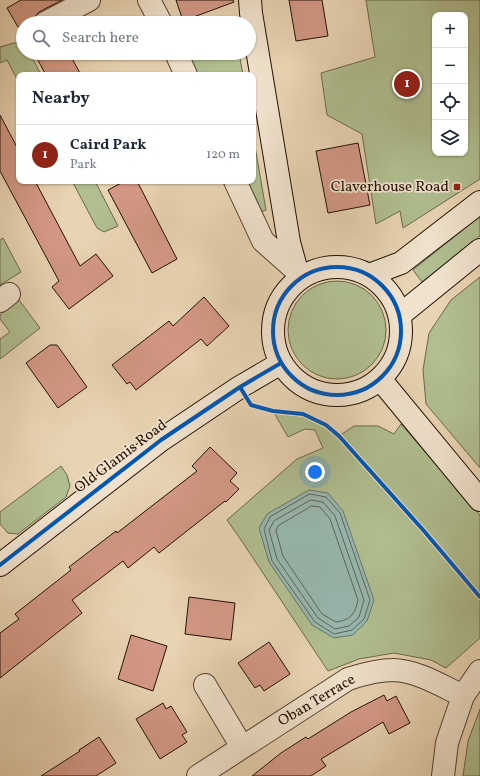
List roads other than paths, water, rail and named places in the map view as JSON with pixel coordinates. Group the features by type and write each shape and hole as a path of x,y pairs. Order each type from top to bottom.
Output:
{"street":[{"path":"58,16 89,0"},
{"path":"149,0 157,16"},
{"path":"250,0 252,16"},
{"path":"256,45 289,242 298,275"},
{"path":"179,60 185,72"},
{"path":"236,184 263,241 298,275"},
{"path":"369,275 401,263 480,202"},
{"path":"400,315 480,250"},
{"path":"334,266 352,268 369,275 388,292 400,315 402,337 395,360 380,379 361,391 340,396 317,392 297,382 281,363 273,341 274,320 280,301 298,275 334,266"},
{"name":"Old Glamis Road","path":"0,565 162,440 240,387 281,363"},
{"path":"380,379 480,500"},
{"name":"Oban Terrace","path":"198,776 348,679 372,672 395,670 419,675 463,696"},
{"path":"443,776 446,743 463,696 480,671"},
{"path":"205,685 242,747"}],"water":[{"path":"309,490 328,493 343,511 374,600 367,621 353,635 334,638 312,625 269,562 259,528 267,514"}],"place":[{"name":"Caird Park","path":"407,84"},
{"name":"Claverhouse Road","path":"457,187"}]}
